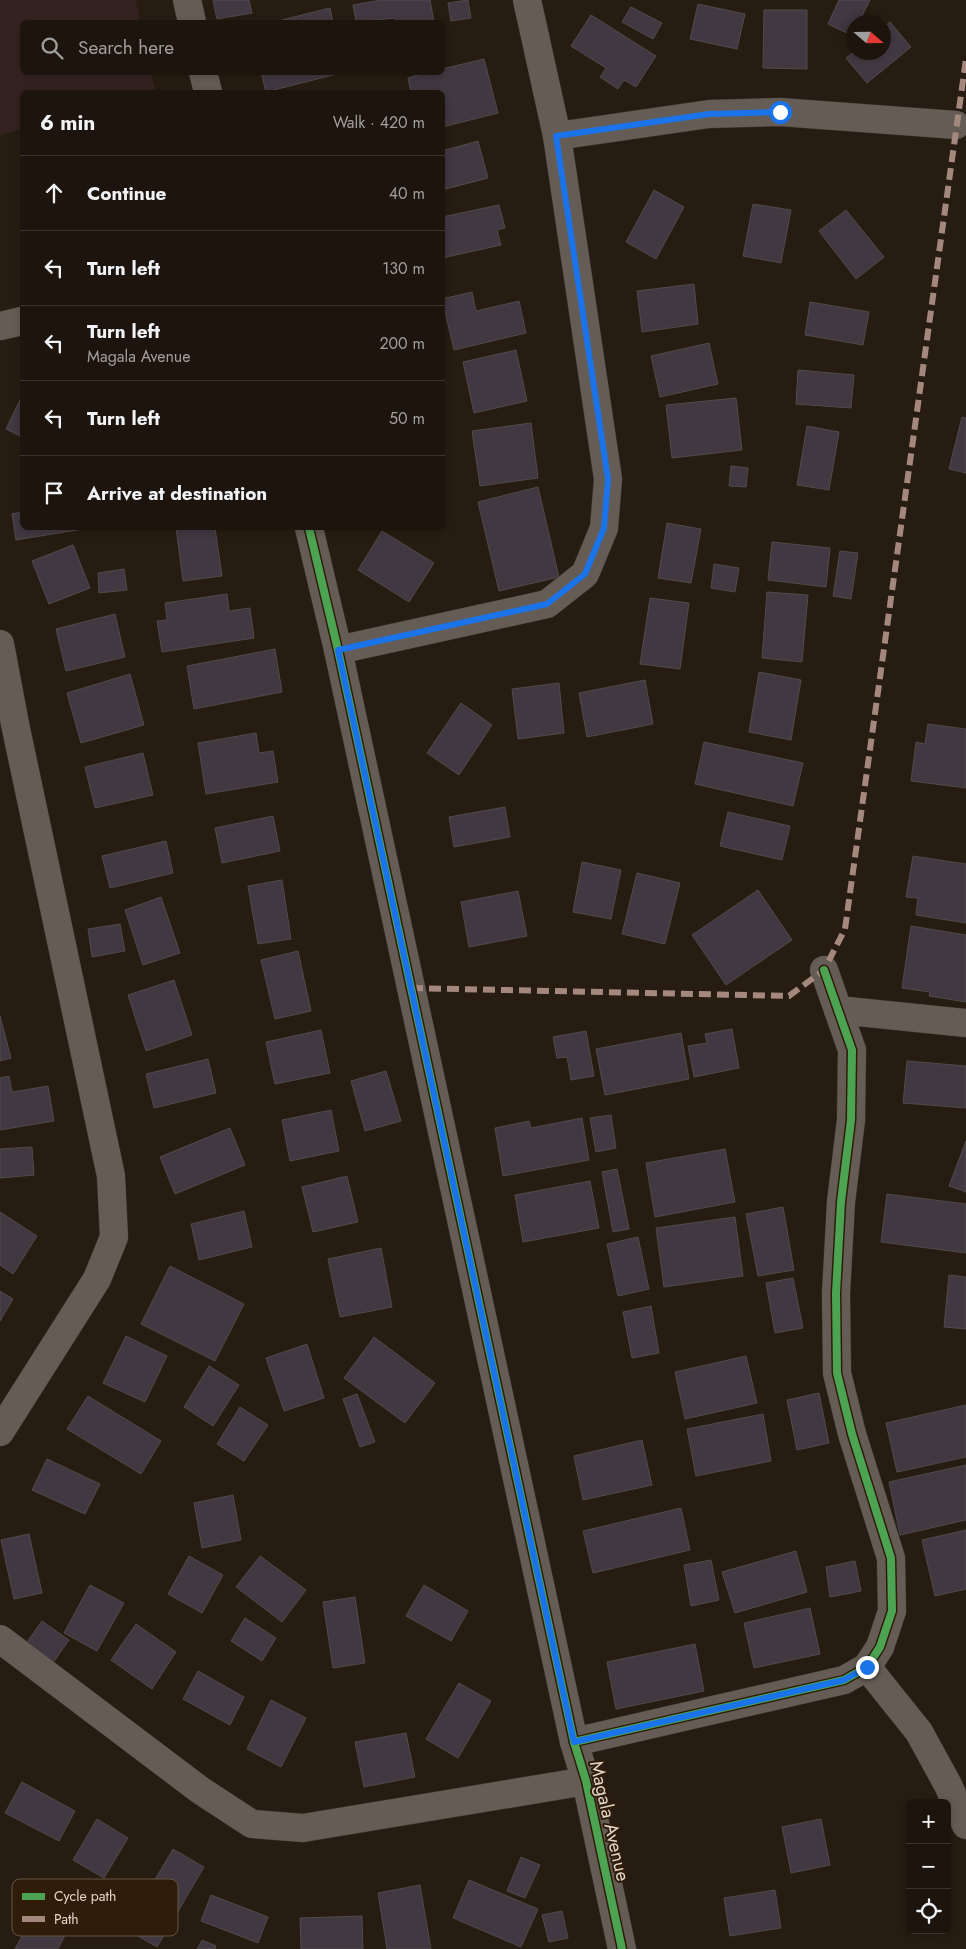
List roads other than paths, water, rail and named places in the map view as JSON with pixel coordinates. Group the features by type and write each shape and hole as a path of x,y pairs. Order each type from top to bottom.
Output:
{"street":[{"path":"187,0 192,20"},
{"path":"338,650 547,604 585,574 604,528 608,479 556,136 527,0"},
{"path":"204,75 208,90"},
{"path":"556,136 709,114 780,112 956,125"},
{"path":"0,326 20,321"},
{"name":"Magala Avenue","path":"308,530 338,650 574,1742 586,1780 622,1949"},
{"path":"0,644 15,724 111,1176 114,1236 97,1279 0,1432"},
{"path":"574,1742 844,1680 867,1667 880,1646 892,1611 891,1558 852,1434 837,1373 836,1293 841,1202 851,1120 852,1050 824,970"},
{"path":"838,1010 966,1023"},
{"path":"0,1639 200,1790 252,1824 303,1828 586,1780"},
{"path":"867,1667 919,1732 948,1785 966,1825"}]}
